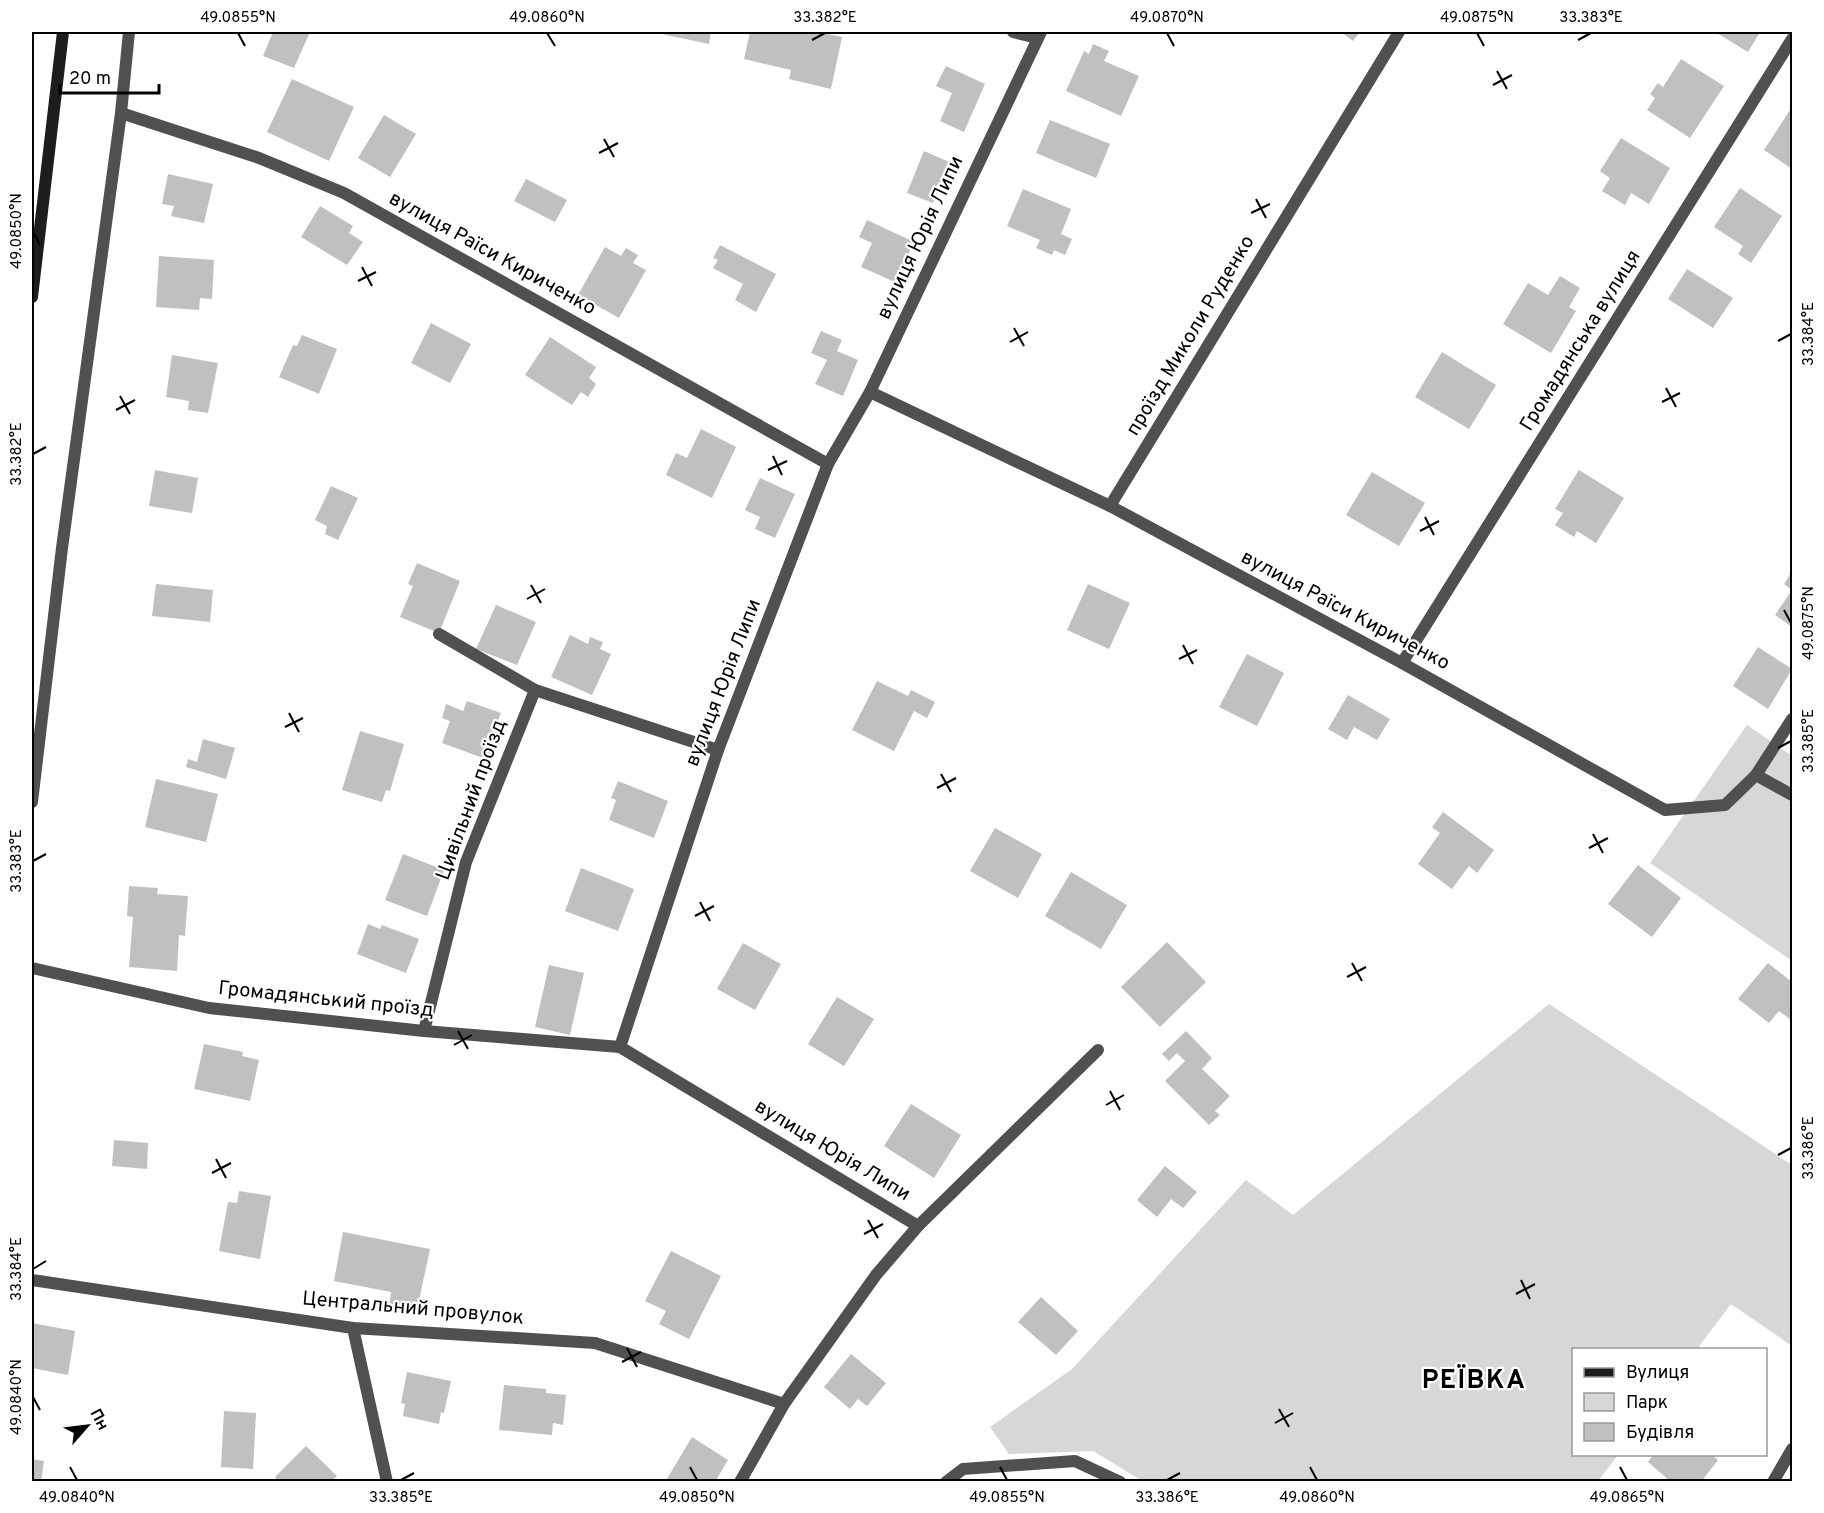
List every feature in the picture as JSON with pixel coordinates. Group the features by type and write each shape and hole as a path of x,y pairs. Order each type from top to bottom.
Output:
{"main road":[{"path":"32,297 63,32"}],"street":[{"path":"32,801 63,536 121,113 129,32"},
{"path":"1013,32 1039,35"},
{"name":"проїзд Миколи Руденко","path":"1110,506 1399,32"},
{"name":"вулиця Юрія Липи","path":"918,1226 620,1047 718,750 828,465 870,392 1039,35"},
{"name":"Громадянська вулиця","path":"1402,663 1792,39"},
{"name":"вулиця Раїси Кириченко","path":"121,113 259,158 344,193 828,465"},
{"name":"вулиця Раїси Кириченко","path":"870,392 1110,506 1402,663 1665,810 1725,805 1756,775 1792,719"},
{"path":"439,634 535,690 718,750"},
{"name":"Цивільний проїзд","path":"424,1030 466,862 535,690"},
{"path":"1756,775 1792,795"},
{"name":"Громадянський проїзд","path":"32,968 209,1008 620,1047"},
{"name":"вулиця Юрія Липи","path":"740,1482 784,1404 876,1275 918,1226 1098,1050"},
{"name":"Центральний провулок","path":"32,1280 353,1328 595,1343 784,1404"},
{"path":"353,1328 387,1482"},
{"path":"1773,1482 1792,1449"},
{"path":"946,1482 963,1469 1075,1461 1120,1482"}],"green space":[{"path":"1747,725 1792,756 1792,961 1650,863"},
{"path":"1549,1004 1792,1165 1792,1346 1731,1304 1698,1348 1572,1348 1572,1456 1617,1456 1598,1481 1144,1482 1093,1451 1009,1454 990,1427 1072,1369 1246,1180 1293,1215"}],"building":[{"path":"273,32 310,32 294,68 263,56"},
{"path":"658,32 711,32 709,44"},
{"path":"750,32 818,32 842,37 831,89 789,79 791,70 744,59"},
{"path":"1341,32 1360,32 1353,41"},
{"path":"1715,32 1760,32 1748,52"},
{"path":"1093,44 1109,51 1104,61 1139,76 1121,116 1066,91 1084,51 1089,54"},
{"path":"1681,59 1724,86 1690,138 1647,110 1655,98 1650,94 1658,83 1663,87"},
{"path":"946,66 985,84 964,132 940,121 952,93 936,86"},
{"path":"292,79 354,107 329,161 267,132"},
{"path":"1790,110 1792,112 1792,169 1764,150"},
{"path":"384,115 416,134 390,177 358,158"},
{"path":"1050,120 1110,144 1096,178 1036,153"},
{"path":"1621,138 1670,168 1649,204 1631,193 1625,205 1602,191 1610,178 1600,171"},
{"path":"924,151 949,162 933,203 907,193"},
{"path":"168,174 213,184 204,223 171,216 174,206 162,204"},
{"path":"526,179 567,200 555,222 514,201"},
{"path":"1740,188 1782,216 1751,263 1738,254 1743,246 1714,227"},
{"path":"1023,189 1071,209 1061,234 1072,239 1065,255 1054,250 1052,255 1036,248 1040,240 1007,226"},
{"path":"320,206 353,226 349,233 363,242 347,265 301,237"},
{"path":"867,220 914,242 895,282 861,267 872,243 859,237"},
{"path":"720,245 776,274 756,312 735,300 743,284 713,268 718,260 713,258"},
{"path":"605,247 621,256 626,248 638,255 633,263 646,270 619,318 578,295"},
{"path":"159,256 214,260 212,299 200,298 199,310 156,307"},
{"path":"1687,269 1733,298 1713,328 1668,299"},
{"path":"1560,276 1580,288 1569,307 1576,311 1551,353 1503,324 1528,283 1548,295"},
{"path":"431,323 471,344 450,383 411,363"},
{"path":"821,331 842,340 837,351 858,360 843,396 815,384 827,360 811,353"},
{"path":"302,335 337,349 319,394 279,377 293,345 297,346"},
{"path":"550,337 596,367 589,378 596,384 588,397 581,392 572,405 525,375"},
{"path":"1442,352 1496,385 1469,429 1415,397"},
{"path":"172,355 218,363 208,413 188,410 189,401 166,397"},
{"path":"701,429 736,447 712,498 666,475 676,453 687,458"},
{"path":"155,470 198,478 192,513 149,506"},
{"path":"1579,470 1624,498 1596,543 1577,531 1574,537 1555,525 1563,513 1555,509"},
{"path":"1372,472 1425,503 1399,546 1346,515"},
{"path":"760,478 795,494 775,538 755,529 760,517 745,510"},
{"path":"331,486 358,498 338,540 325,534 327,526 315,520"},
{"path":"417,563 460,581 439,633 400,617 413,586 408,584"},
{"path":"1792,571 1792,590 1784,584"},
{"path":"156,584 213,590 210,622 152,616"},
{"path":"1088,584 1130,603 1109,649 1067,630"},
{"path":"1792,590 1792,627 1775,615"},
{"path":"496,605 536,622 517,665 476,649"},
{"path":"570,635 588,644 590,637 603,642 600,649 611,654 592,695 551,677"},
{"path":"1758,647 1792,669 1768,709 1733,686"},
{"path":"1247,654 1284,673 1257,726 1219,707"},
{"path":"877,681 908,696 911,690 935,702 927,718 914,711 894,751 852,730"},
{"path":"1348,695 1390,719 1377,740 1354,727 1347,740 1328,729"},
{"path":"467,701 501,713 497,723 504,725 491,761 442,743 450,721 442,718 446,704 463,711"},
{"path":"360,731 404,744 390,791 386,790 382,802 342,790"},
{"path":"203,739 235,748 226,779 186,767 188,759 197,762"},
{"path":"156,779 218,794 206,842 145,827"},
{"path":"618,781 668,801 654,838 609,820 616,800 611,798"},
{"path":"1443,812 1494,850 1477,873 1469,866 1452,889 1418,864 1440,833 1432,827"},
{"path":"995,828 1042,854 1018,898 970,871"},
{"path":"403,854 444,870 427,916 385,900"},
{"path":"1638,865 1681,898 1652,937 1608,904"},
{"path":"581,868 634,889 618,931 565,911"},
{"path":"1071,872 1127,905 1101,949 1045,916"},
{"path":"129,886 158,888 157,894 188,896 185,936 179,935 177,971 129,967 133,917 127,916"},
{"path":"368,924 380,929 382,925 419,939 406,973 357,954"},
{"path":"1167,942 1206,982 1160,1027 1121,987"},
{"path":"743,943 781,964 755,1010 717,989"},
{"path":"1768,963 1792,982 1792,1016 1790,1019 1779,1011 1769,1023 1738,999"},
{"path":"549,965 584,973 570,1035 535,1027"},
{"path":"837,997 874,1019 844,1066 808,1044"},
{"path":"1186,1031 1212,1058 1202,1069 1230,1096 1215,1111 1220,1115 1209,1125 1165,1081 1185,1061 1177,1053 1169,1061 1162,1054"},
{"path":"204,1044 243,1052 242,1056 259,1060 250,1101 194,1089"},
{"path":"911,1104 961,1135 934,1178 884,1146"},
{"path":"114,1140 148,1143 147,1169 112,1166"},
{"path":"1165,1166 1197,1192 1183,1208 1171,1199 1157,1217 1137,1200"},
{"path":"239,1191 271,1196 260,1259 219,1251 228,1202 237,1203"},
{"path":"343,1232 430,1249 417,1310 389,1306 391,1292 334,1281"},
{"path":"671,1251 721,1276 689,1339 659,1324 666,1311 645,1301"},
{"path":"1041,1297 1078,1331 1056,1355 1018,1322"},
{"path":"32,1323 75,1331 68,1375 32,1368"},
{"path":"851,1354 886,1383 867,1406 858,1399 850,1409 824,1387"},
{"path":"407,1372 451,1381 444,1413 441,1412 439,1424 403,1416 405,1404 401,1403"},
{"path":"504,1385 546,1389 546,1393 566,1395 563,1425 553,1423 552,1435 499,1430"},
{"path":"224,1411 256,1413 253,1469 221,1467"},
{"path":"692,1437 728,1460 715,1482 665,1482"},
{"path":"306,1446 337,1476 331,1482 279,1482 275,1477"},
{"path":"1652,1456 1713,1456 1718,1460 1701,1482 1671,1482 1648,1462"},
{"path":"32,1459 44,1461 41,1482 32,1482"}],"district":[{"name":"РЕЇВКА","path":"1474,1381"}]}
